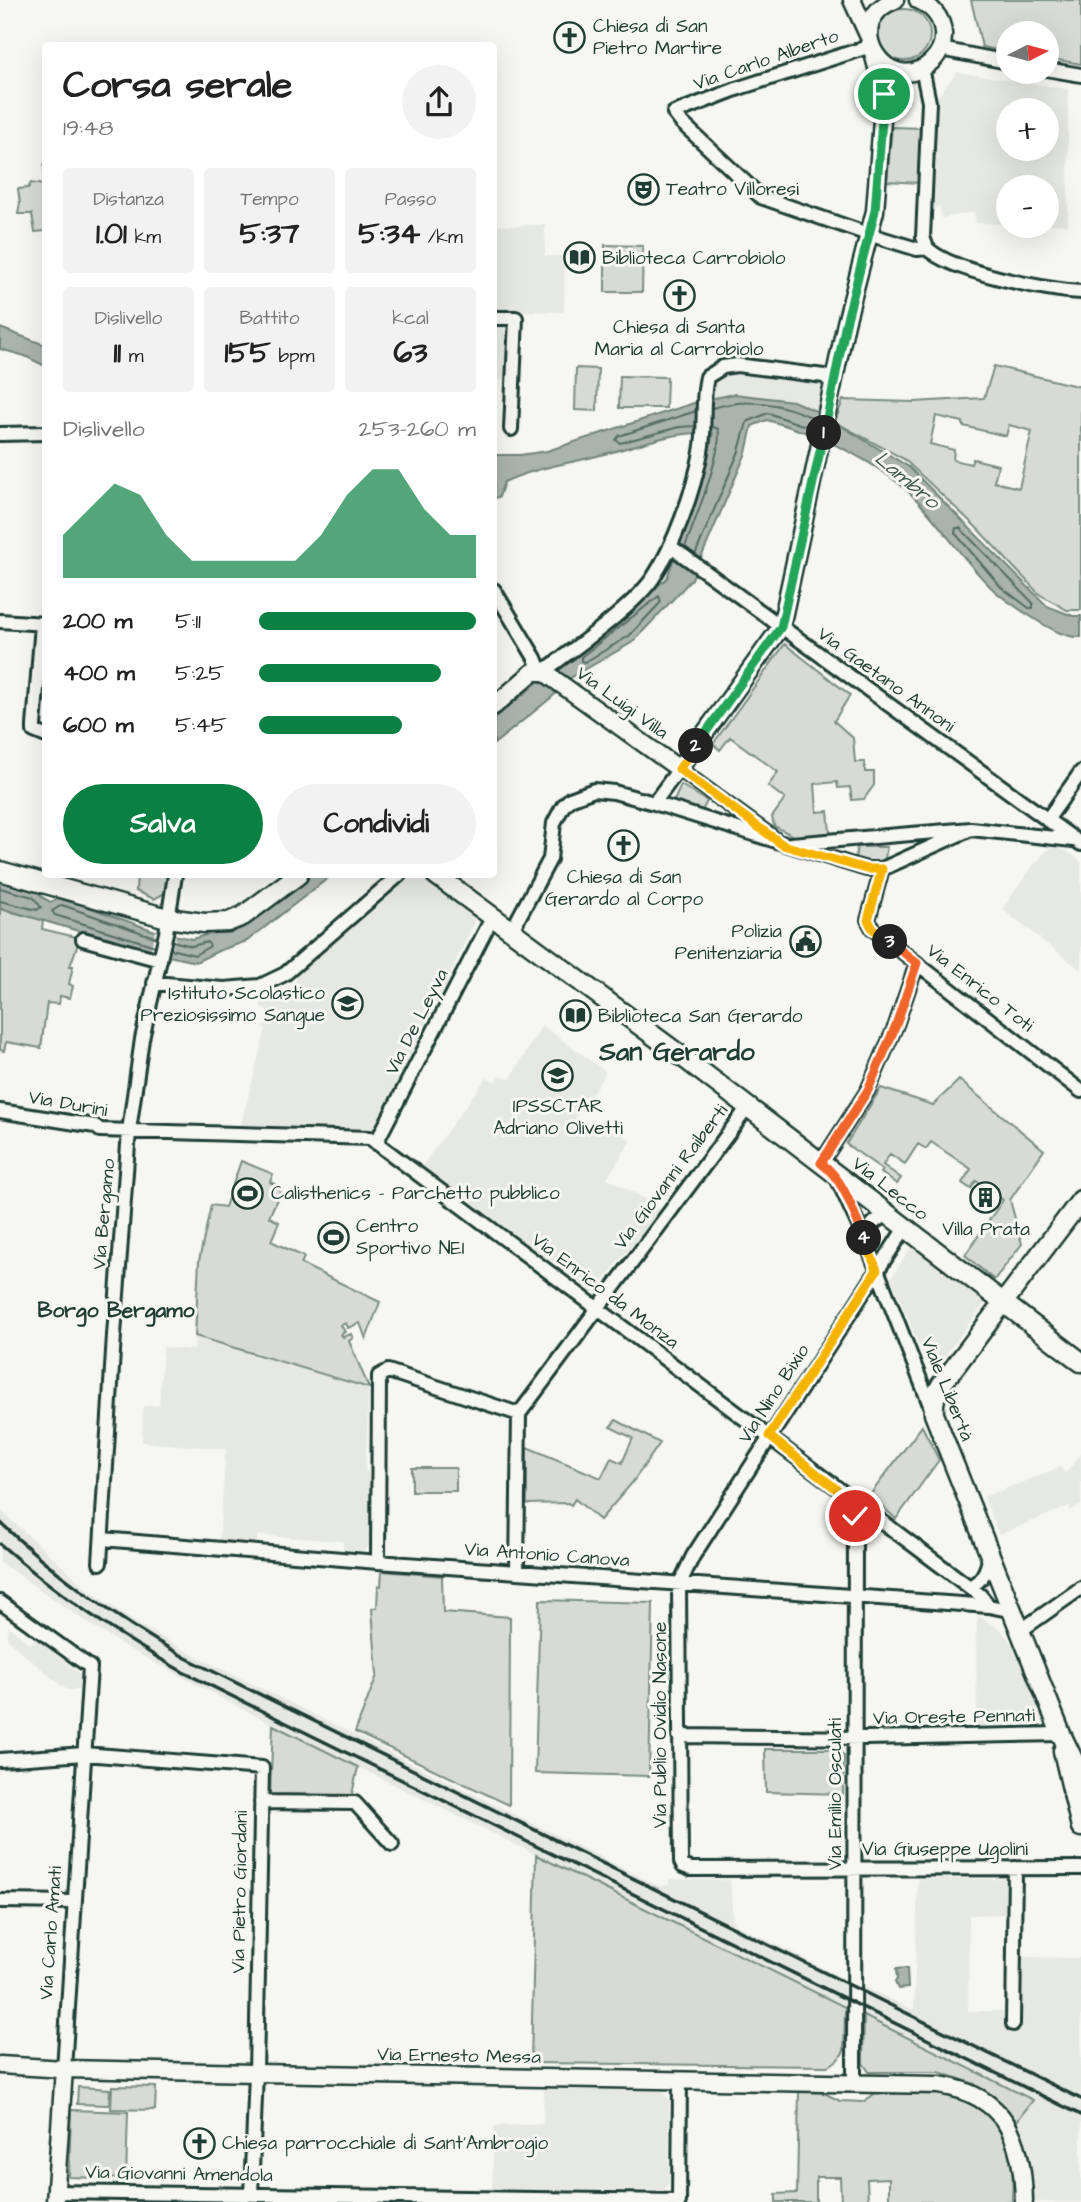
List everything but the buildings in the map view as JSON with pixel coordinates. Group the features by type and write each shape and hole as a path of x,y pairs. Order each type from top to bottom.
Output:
{"main road":[{"path":"0,871 167,925 236,919 252,911 294,878"},
{"name":"Via Lecco","path":"440,878 748,1107 1081,1362"},
{"path":"934,1414 938,1389 1081,1200"},
{"name":"Viale Libertà","path":"934,1414 1061,1734 1081,1776"},
{"name":"Viale Libertà","path":"1061,1734 1065,1765 1081,1827"}],"street":[{"path":"852,0 878,59 887,67 898,71 916,70"},
{"path":"872,0 893,1"},
{"path":"918,0 931,8 940,21"},
{"path":"884,94 898,78 932,62 943,38 940,21 943,0"},
{"path":"654,803 781,627 875,211 884,94 871,44 875,16 893,1"},
{"name":"Via Carlo Alberto","path":"868,234 761,197 674,113 739,88 871,44"},
{"path":"940,49 996,60"},
{"path":"916,70 929,102 923,237 926,248"},
{"path":"1059,71 1081,75"},
{"path":"868,234 917,249 926,248 941,258 978,271 1050,288 1081,292"},
{"path":"497,318 516,318 511,429"},
{"path":"544,673 621,610 652,579 672,548 694,481 705,433 704,401 707,377 723,367 737,365 824,376 834,384"},
{"path":"0,434 42,433"},
{"name":"Via Gaetano Annoni","path":"672,548 1079,842"},
{"path":"497,595 544,673"},
{"path":"0,621 42,624"},
{"path":"497,703 533,672 544,673"},
{"name":"Via Luigi Villa","path":"544,673 679,769"},
{"path":"40,734 42,679"},
{"path":"679,769 783,845 971,829 1079,842"},
{"path":"1046,820 1081,772"},
{"path":"511,932 550,859 554,823 563,806 570,799 594,790 614,792 654,803 866,869 882,869 971,829"},
{"path":"889,837 898,853 896,861"},
{"path":"851,865 851,845 856,839"},
{"name":"Via Enrico Toti","path":"882,869 868,920 870,925 1081,1091"},
{"name":"Via Bergamo","path":"100,1563 129,1131 142,1039 175,878"},
{"path":"154,983 210,989 260,986 285,974 396,878"},
{"name":"Via De Leyva","path":"376,1143 492,918"},
{"path":"83,939 160,957"},
{"path":"827,1167 868,1090 896,1025 917,963"},
{"name":"Via Giovanni Raiberti","path":"519,1414 748,1107"},
{"name":"Via Durini","path":"0,1111 95,1126 100,1130 129,1131"},
{"name":"Via Enrico da Monza","path":"129,1131 370,1138 980,1595 989,1606"},
{"name":"Viale Libertà","path":"827,1167 864,1239 934,1414"},
{"path":"864,1239 876,1220 889,1214"},
{"name":"Via Nino Bixio","path":"679,1584 693,1556 769,1436 905,1228"},
{"path":"378,1562 380,1376 388,1371 519,1414 517,1572"},
{"name":"Via Emilio Osculati","path":"854,2083 853,1738 855,1516 858,1506"},
{"name":"Via Antonio Canova","path":"102,1539 854,1598 989,1606"},
{"path":"969,1587 983,1577 990,1555"},
{"name":"Via Publio Ovidio Nasone","path":"679,1584 680,1857 683,1866"},
{"path":"1020,1631 1081,1588"},
{"name":"Via Carlo Amati","path":"0,1602 90,1667 55,2197"},
{"path":"989,1606 1013,1611"},
{"name":"Via Oreste Pennati","path":"679,1736 853,1738 1061,1734"},
{"path":"0,1760 84,1754"},
{"name":"Via Pietro Giordani","path":"84,1754 262,1768 256,2073 250,2195"},
{"path":"261,1802 355,1803 392,1844"},
{"name":"Via Giuseppe Ugolini","path":"683,1866 691,1869 1081,1868"},
{"path":"1013,2024 1015,1868"},
{"path":"0,1901 74,1902"},
{"name":"Via Ernesto Messa","path":"0,2065 64,2069 939,2085 957,2088 980,2099 996,2112 1014,2135 1023,2171 1024,2202"},
{"path":"679,2202 680,2080"},
{"name":"Via Giovanni Amendola","path":"55,2197 250,2195 679,2202"}],"shaded area":[{"path":"971,0 1081,0 1081,64 1059,60 1059,21 996,21 996,50 982,47"},
{"path":"904,9 914,11 922,17 928,25 928,45 922,53 914,59 904,61 894,59 886,53 880,45 878,35 880,25 886,17 894,11"},
{"path":"957,72 996,78 996,84 1035,84 1068,89 1068,225 1059,225 1059,175 996,175 996,224 976,223 974,212 942,218 939,206 929,209 933,103"},
{"path":"892,127 922,128 919,183 887,181"},
{"path":"31,183 42,185 42,231 35,232 32,214 18,214 18,189 28,188"},
{"path":"545,225 545,256 565,256 564,312 497,311 497,226"},
{"path":"605,245 643,246 642,292 605,292"},
{"path":"497,325 505,325 505,380 497,379"},
{"path":"994,366 1081,387 1081,610 1067,610 1039,594 975,526 904,459 835,422 843,400 914,402 984,398","holes":["936,416 963,422 963,426 1006,436 1009,425 1032,431 1019,488 994,482 998,465 973,459 971,464 953,460 954,450 930,444"]},
{"path":"576,368 598,369 597,411 575,410"},
{"path":"730,370 811,376 822,388 818,412 786,399 742,394 708,401 712,379"},
{"path":"620,376 667,377 666,408 619,408"},
{"path":"785,644 850,695 834,721 853,738 855,762 865,762 865,772 874,772 874,785 864,799 852,800 850,787 838,788 837,782 815,784 817,812 828,811 830,833 801,840 774,826 772,817 785,799 768,786 778,772 730,737 720,750 713,744"},
{"path":"681,785 707,801 702,811 673,803"},
{"path":"1052,845 1081,862 1081,970 1002,909"},
{"path":"857,847 887,847 884,864 855,858"},
{"path":"137,878 168,878 165,893 154,899 136,891"},
{"name":"Istituto Scolastico Preziosissimo Sangue","path":"407,878 424,878 477,915 373,1131 240,1128 266,1028 263,1027 271,1013 260,1006 265,997 277,1002 286,986 292,988 298,973"},
{"path":"0,909 43,920 42,929 80,938 70,966 73,966 69,984 73,986 70,998 60,996 59,1004 47,1003 41,1048 6,1042 4,1051 0,1050"},
{"path":"542,1025 606,1072 575,1119 593,1132 598,1126 608,1131 615,1130 631,1141 607,1178 660,1210 594,1292 422,1166 487,1077 496,1082 500,1075 510,1079"},
{"path":"959,1080 1044,1150 1010,1200 1022,1244 994,1280 965,1255 1003,1200 976,1181 971,1189 962,1183 971,1169 931,1142 926,1149 918,1144 905,1164 890,1154 883,1165 901,1178 897,1184 881,1173 883,1170 846,1144 881,1088 933,1105"},
{"path":"241,1161 273,1174 270,1182 282,1188 269,1217 279,1222 271,1241 304,1257 301,1264 380,1302 366,1339 360,1323 348,1328 346,1323 341,1325 345,1332 341,1334 343,1337 351,1334 353,1338 349,1341 369,1388 195,1336 199,1261 211,1205 225,1207"},
{"path":"913,1245 987,1300 940,1362 926,1362 891,1278"},
{"path":"195,1336 369,1388 365,1472 369,1472 370,1545 363,1551 343,1549 343,1541 257,1535 257,1546 219,1542 226,1449 142,1442 143,1406 159,1405 163,1347 194,1350"},
{"path":"616,1420 660,1443 632,1483 600,1520 575,1499 571,1505 527,1504 527,1447 601,1478 611,1458 622,1463 633,1438 610,1427"},
{"path":"922,1426 939,1460 896,1519 870,1495"},
{"path":"1081,1454 1081,1505 1069,1511 1070,1506 999,1535 984,1497 1061,1467 1065,1474"},
{"path":"412,1468 456,1468 456,1491 412,1491"},
{"path":"0,1510 90,1591 138,1624 190,1653 661,1887 669,1884 669,1879 730,1880 733,1923 846,1980 845,2007 273,1725 129,1649 0,1562"},
{"path":"382,1571 442,1576 443,1612 510,1617 509,1805 355,1732 377,1675 372,1609 377,1607"},
{"path":"540,1600 653,1603 649,1776 535,1773"},
{"path":"978,1616 1001,1630 1018,1651 1043,1717 1036,1725 977,1726"},
{"path":"8,1626 30,1644 37,1636 83,1676 81,1690 67,1690 20,1651 7,1638"},
{"path":"273,1725 358,1767 351,1799 270,1796"},
{"path":"765,1749 838,1749 844,1756 843,1794 766,1792"},
{"path":"536,1855 845,2007 844,2051 835,2062 827,2066 531,2063"},
{"path":"918,1879 1005,1879 1006,1914 969,1915 968,2011 1004,2011 1004,2026 1020,2027 1022,1975 1019,1957 1081,1958 1081,2202 1030,2202 1032,2159 1017,2121 1033,2100 864,2016 864,1987 914,2010"},
{"path":"864,2016 1033,2100 1017,2121 975,2084 939,2072 869,2072 863,2063"},
{"path":"112,2086 156,2087 155,2110 111,2109"},
{"path":"78,2087 110,2089 109,2105 77,2104"},
{"path":"544,2087 662,2091 669,2099 669,2184 664,2190 492,2190 494,2126 543,2124"},
{"path":"880,2090 925,2091 953,2096 965,2100 987,2115 996,2124 1009,2146 1013,2163 1012,2202 889,2202 889,2178 867,2179 868,2202 841,2202 840,2177 816,2177 816,2202 776,2202 776,2194 797,2193 799,2091 824,2093 840,2101 863,2102"},
{"path":"71,2110 128,2112 126,2179 69,2177"}],"water":[{"path":"0,328 42,344 42,364 25,356 0,349"},
{"name":"Lambro","path":"734,394 793,401 818,412 909,467 1047,606 1073,616 1081,616 1081,637 1065,635 1050,628 997,593 911,494 883,472 835,445 767,420 752,426 746,453 692,579 633,642 572,677 552,697 497,742 497,716 557,666 624,616 667,578 705,469 713,433 669,437 527,473 504,482 497,497 497,455 547,451 700,401"},
{"path":"302,878 328,878 247,941 196,962 150,952 0,908 0,881 39,891 42,897 51,902 60,897 155,931 192,939 240,925"},
{"path":"907,1968 908,1988 898,1989 895,1982 896,1969"}],"pier":[{"path":"155,931 176,935 170,957 150,952"}],"railway":[{"path":"0,1522 43,1561 89,1596 186,1658 1081,2099"},
{"path":"0,1544 88,1613 183,1672 1081,2115"}],"place":[{"name":"Chiesa di San Pietro Martire","path":"570,37"},
{"name":"Teatro Villoresi","path":"643,189"},
{"name":"Biblioteca Carrobiolo","path":"579,258"},
{"name":"Chiesa di Santa Maria al Carrobiolo","path":"679,296"},
{"name":"Chiesa di San Gerardo al Corpo","path":"624,846"},
{"name":"Polizia Penitenziaria","path":"805,942"},
{"name":"Istituto Scolastico Preziosissimo Sangue","path":"348,1004"},
{"name":"Biblioteca San Gerardo","path":"575,1016"},
{"name":"IPSSCTAR Adriano Olivetti","path":"558,1075"},
{"name":"Calisthenics - Parchetto pubblico","path":"248,1193"},
{"name":"Villa Prata","path":"986,1198"},
{"name":"Centro Sportivo NEI","path":"333,1237"},
{"name":"Chiesa parrocchiale di Sant'Ambrogio","path":"199,2143"}],"district":[{"name":"San Gerardo","path":"677,1052"},
{"name":"Borgo Bergamo","path":"116,1310"}],"route":[{"path":"855,1516 858,1506 769,1436 877,1270 842,1187 833,1172 821,1163 868,1090 896,1025 917,963 873,929 868,920 882,869 866,869 783,845 679,769 781,627 846,323 874,219 884,94"}]}
